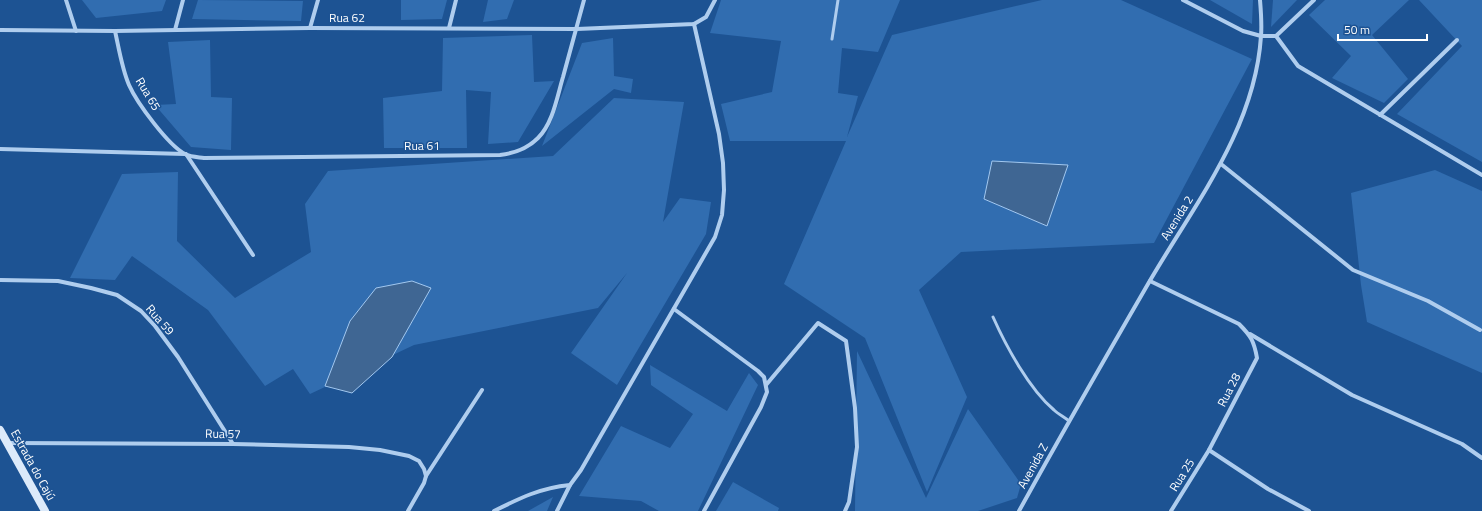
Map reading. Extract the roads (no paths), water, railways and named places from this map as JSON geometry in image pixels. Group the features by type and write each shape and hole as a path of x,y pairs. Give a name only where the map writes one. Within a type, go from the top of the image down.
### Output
{"main road":[{"name":"Estrada do Cajú","path":"0,430 45,511"}],"street":[{"path":"66,0 76,30"},
{"path":"175,30 183,0"},
{"path":"310,28 318,0"},
{"path":"449,28 456,0"},
{"name":"Rua 61","path":"0,149 186,154 204,158 500,155 515,153 527,147 538,138 544,130 557,99 584,0"},
{"path":"558,511 570,485 581,470 714,237 722,215 724,190 723,162 719,134 694,24 706,17 716,0"},
{"path":"1183,0 1229,24 1261,36 1276,36 1314,0"},
{"name":"Avenida 2","path":"1064,431 1150,281 1221,164 1247,106 1261,36 1260,0"},
{"name":"Rua 62","path":"0,30 115,31 310,28 577,29 694,24"},
{"name":"Rua 65","path":"115,31 129,84 139,103 162,132 178,149 186,154"},
{"path":"1276,36 1298,66 1482,175"},
{"path":"1380,115 1457,40"},
{"path":"186,154 253,254"},
{"path":"1221,164 1353,270 1428,301 1480,330"},
{"name":"Rua 59","path":"0,280 58,281 92,288 117,295 142,311 178,357 233,444"},
{"path":"1150,281 1239,324 1250,334 1352,394 1462,444 1482,458"},
{"path":"674,309 750,364 764,377 766,385 767,392 761,407 704,511"},
{"path":"766,385 818,323 846,341 855,408 857,447 849,502 845,511"},
{"name":"Rua 28","path":"1209,450 1257,358 1255,345 1250,334"},
{"path":"408,511 424,483 426,476 482,390"},
{"name":"Avenida Z","path":"1019,511 1064,431"},
{"name":"Rua 57","path":"7,443 233,444 380,450 414,458 419,461 426,476"},
{"path":"1209,450 1268,489 1309,511"},
{"name":"Rua 25","path":"1171,511 1209,450"},
{"path":"494,511 523,497 545,489 570,485"}],"lane":[{"path":"832,39 838,0"},
{"path":"993,317 1005,344 1042,398 1054,410 1069,421"}]}
